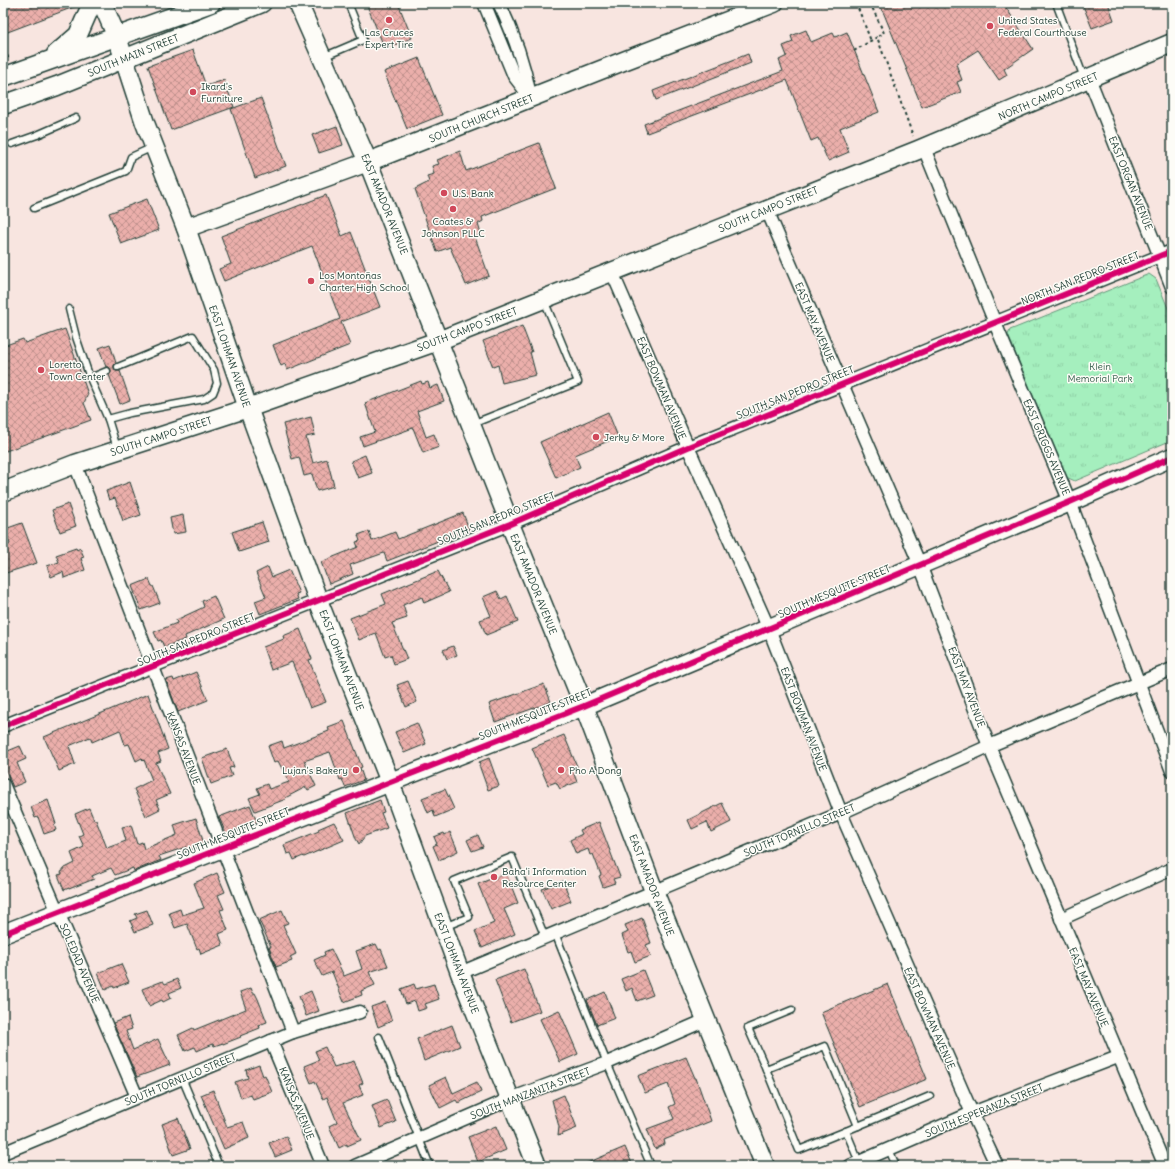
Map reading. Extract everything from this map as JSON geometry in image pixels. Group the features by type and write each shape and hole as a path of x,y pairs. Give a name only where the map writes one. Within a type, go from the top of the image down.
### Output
{"street":[{"path":"49,60 78,35 89,10 90,3"},
{"name":"EAST LOHMAN AVENUE","path":"102,3 117,37 154,146 186,228 248,408 318,600 390,782 460,973 537,1166"},
{"name":"SOUTH MAIN STREET","path":"3,77 211,3"},
{"name":"SOUTH MAIN STREET","path":"3,105 57,86 262,3"},
{"name":"EAST AMADOR AVENUE","path":"298,3 368,162 510,524 584,706 654,891 765,1166"},
{"path":"484,3 514,76 531,98"},
{"path":"499,3 526,73 531,98"},
{"name":"SOUTH CHURCH STREET","path":"186,228 368,162 774,3"},
{"name":"NORTH CAMPO STREET","path":"921,149 1172,44"},
{"name":"EAST ORGAN AVENUE","path":"1087,80 1172,287"},
{"name":"SOUTH CAMPO STREET","path":"3,492 75,464 248,408 438,340 921,149"},
{"name":"EAST GRIGGS AVENUE","path":"921,149 1070,502 1172,771"},
{"name":"EAST MAY AVENUE","path":"767,210 920,565 989,746 1118,1057 1165,1166"},
{"name":"NORTH SAN PEDRO STREET","path":"995,323 1172,251"},
{"name":"EAST BOWMAN AVENUE","path":"612,272 769,629 840,813 972,1113 997,1166"},
{"name":"SOUTH SAN PEDRO STREET","path":"3,726 510,524 688,447 995,323"},
{"name":"SOUTH MESQUITE STREET","path":"3,934 584,706 1070,502 1172,457"},
{"name":"KANSAS AVENUE","path":"75,464 293,1032"},
{"name":"SOUTH TORNILLO STREET","path":"460,973 840,813 989,746 1172,669"},
{"name":"SOLEDAD AVENUE","path":"3,784 137,1097"},
{"path":"1061,919 1172,869"},
{"name":"SOUTH TORNILLO STREET","path":"3,1153 293,1032 360,1012"},
{"name":"SOUTH MANZANITA STREET","path":"355,1166 510,1098 607,1063 706,1020"},
{"name":"KANSAS AVENUE","path":"271,1041 323,1166"},
{"name":"SOUTH ESPERANZA STREET","path":"855,1164 972,1113 1118,1057"}],"lane":[{"path":"322,57 363,40 348,3"},
{"path":"1056,3 1087,80"},
{"path":"12,144 76,118"},
{"path":"34,208 126,171 131,157 154,146"},
{"path":"471,425 578,382 544,299"},
{"path":"69,309 76,337 90,378 108,419 117,450"},
{"path":"108,419 130,413 204,399 213,393 218,383 214,370 193,336 118,367"},
{"path":"90,378 107,371"},
{"path":"443,927 469,917 454,881 512,857 550,935 651,1166"},
{"path":"792,1010 748,1028 799,1150 930,1096"},
{"path":"379,1037 430,1166"},
{"path":"766,1069 825,1046 858,1126"},
{"path":"182,1078 219,1166"},
{"path":"846,1131 855,1164"},
{"path":"889,1149 896,1166"}],"path":[{"path":"856,3 871,41"},
{"path":"854,51 884,33 870,3"},
{"path":"877,37 921,149"}],"green space":[{"name":"Klein Memorial Park","path":"1149,274 1156,279 1172,318 1172,440 1075,481 1066,477 1008,335 1010,330"}],"building":[{"path":"3,3 79,3 79,5 5,33 3,27"},
{"name":"Las Cruces Expert Tire","path":"366,3 398,3 412,38 385,49"},
{"path":"878,3 1003,3 1033,49 1004,69 1007,75 999,80 978,50 956,64 962,80 957,82 961,92 922,107 884,14"},
{"path":"1082,3 1108,3 1114,20 1092,28"},
{"path":"806,30 811,42 833,33 835,37 847,32 879,112 840,128 849,152 828,161 818,138 811,141 787,80 647,133 644,124 783,71 779,60 787,56 783,46 793,42 791,36"},
{"name":"Ikard's Furniture","path":"193,50 206,86 224,80 234,107 171,130 148,66"},
{"path":"748,54 751,63 656,100 653,91"},
{"path":"419,58 442,115 407,129 384,72"},
{"path":"261,98 286,166 255,178 231,109"},
{"path":"337,126 343,145 319,153 312,135"},
{"path":"539,143 556,188 482,217 483,221 478,224 481,234 475,237 489,276 466,285 450,247 437,252 415,189 429,182 427,176 434,174 432,166 439,164 437,160 460,151 466,171"},
{"path":"326,195 342,236 351,232 380,307 341,322 350,345 287,370 285,364 281,366 273,345 340,319 312,246 224,281 219,269 231,264 221,236"},
{"path":"147,199 159,230 121,244 109,213"},
{"path":"522,326 532,352 530,352 536,375 502,383 498,365 493,367 483,341"},
{"name":"Loretto Town Center","path":"65,329 88,394 84,403 91,420 3,452 3,346 23,339 25,343"},
{"path":"110,344 116,363 114,368 116,371 120,371 130,400 120,404 109,375 111,370 109,367 106,367 99,348"},
{"path":"421,381 422,384 428,382 430,388 438,385 444,401 417,411 426,437 434,434 439,447 423,453 413,428 363,446 360,437 375,432 365,403"},
{"path":"608,412 618,437 575,455 580,467 556,478 540,442"},
{"path":"311,417 315,435 306,437 313,463 327,459 334,486 317,491 312,474 304,476 299,457 292,459 283,424"},
{"path":"365,455 372,473 358,478 351,461"},
{"path":"130,482 141,515 123,521 115,498 109,500 106,491"},
{"path":"68,504 76,526 60,532 52,510"},
{"path":"463,513 469,529 387,561 384,553 350,565 353,574 329,584 321,562 358,547 356,542 360,541 358,535 369,531 372,541 395,532 398,539"},
{"path":"183,515 186,532 173,534 170,518"},
{"path":"262,522 269,542 239,552 232,532"},
{"path":"22,523 37,563 3,574 3,547 10,544 5,529"},
{"path":"76,548 77,550 80,548 84,557 81,558 85,570 64,578 63,572 51,577 47,566 59,562 56,555"},
{"path":"268,567 272,577 289,570 299,593 296,594 298,599 260,614 255,601 266,597 256,573"},
{"path":"438,571 449,592 424,603 422,597 403,605 407,618 392,623 407,659 394,664 391,655 385,657 376,633 359,640 350,618 386,604 382,594"},
{"path":"149,579 160,603 141,610 132,586"},
{"path":"497,591 501,599 507,596 518,622 486,635 480,620 491,616 483,597"},
{"path":"214,596 224,619 185,636 186,639 164,647 161,640 158,641 154,632 177,623 176,620 204,607 202,601"},
{"path":"300,629 312,659 309,660 326,702 310,708 292,662 271,670 263,647 284,639 283,636"},
{"path":"453,646 457,655 447,659 443,650"},
{"path":"196,672 208,700 178,712 166,680 173,678 174,681"},
{"path":"408,681 417,702 406,707 397,685"},
{"path":"544,684 551,702 495,722 489,704"},
{"path":"148,694 168,749 158,753 161,761 156,763 170,794 156,800 160,809 146,816 134,789 152,780 144,760 143,761 142,758 136,761 129,744 125,745 120,730 92,742 90,737 69,746 75,764 59,771 44,737"},
{"path":"344,721 362,767 360,768 364,780 345,787 342,779 340,780 330,752 304,761 316,786 308,790 306,787 285,798 286,799 255,811 249,798 260,794 257,788 267,784 269,789 289,782 278,761 274,763 268,746 282,741 284,748 329,731 328,727"},
{"path":"417,723 426,744 404,753 395,732"},
{"path":"564,735 579,771 574,774 577,782 560,789 556,782 548,785 532,748"},
{"path":"20,746 26,759 17,763 25,782 13,787 3,764 3,753"},
{"path":"227,749 234,767 229,768 232,776 211,784 202,758"},
{"path":"489,758 499,786 488,790 479,762"},
{"path":"445,789 454,809 435,817 433,810 428,813 422,798"},
{"path":"48,800 56,824 54,825 56,830 44,834 38,817 35,818 31,807"},
{"path":"380,800 384,812 381,813 387,828 365,836 359,844 347,813"},
{"path":"722,803 731,822 711,832 707,822 692,829 688,820"},
{"path":"250,805 257,822 226,834 219,817"},
{"path":"89,808 94,820 96,820 107,848 126,841 122,827 131,825 137,844 142,842 144,849 177,835 174,825 196,818 204,844 187,851 186,847 159,856 161,860 134,871 133,868 115,875 111,868 92,876 94,879 64,890 58,875 62,874 61,872 63,869 75,863 71,853 84,847 79,836 83,834 75,814"},
{"path":"334,822 344,840 294,860 291,853 287,854 284,845 319,831 318,829"},
{"path":"599,822 620,877 613,879 615,883 603,887 599,876 601,875 593,854 590,855 588,849 576,854 570,840 582,834 580,830"},
{"path":"450,832 458,851 439,860 433,846 437,844 434,837 444,833 445,835"},
{"path":"478,835 483,847 472,851 467,840"},
{"path":"217,873 225,892 218,895 224,909 220,910 228,930 219,934 223,945 201,954 199,948 197,949 187,924 175,928 169,913 180,909 182,915 204,908 194,883"},
{"path":"506,873 518,903 504,909 515,934 482,948 475,931 494,923 478,884"},
{"path":"563,881 571,901 551,909 542,889"},
{"path":"147,910 153,925 135,932 130,921 137,918 135,914"},
{"path":"282,910 288,923 283,925 296,954 290,957 292,961 276,967 269,947 271,947 259,920"},
{"path":"642,918 651,943 646,945 651,956 635,962 631,951 628,952 622,935 628,932 625,925"},
{"path":"376,944 379,950 381,949 388,966 369,972 375,985 361,991 362,995 344,1002 332,972 322,976 314,960 325,955 324,952 331,949 344,976 362,969 356,951"},
{"path":"121,964 129,982 114,988 113,986 105,990 98,973"},
{"path":"524,969 540,1011 511,1022 495,980"},
{"path":"643,970 653,995 637,1001 632,988 626,991 621,979"},
{"path":"177,979 181,988 169,993 171,998 149,1006 142,989 163,981 165,984"},
{"path":"414,984 416,989 434,984 439,999 425,1004 427,1008 418,1011 415,1001 406,1004 401,989"},
{"path":"888,984 927,1079 860,1107 821,1012"},
{"path":"251,988 258,999 267,1022 259,1025 260,1028 223,1044 214,1046 213,1044 197,1051 195,1047 185,1051 178,1035 246,1009 240,992"},
{"path":"311,991 319,1011 306,1016 299,996"},
{"path":"605,992 615,1018 597,1025 587,1000"},
{"path":"385,1002 392,1021 378,1027 371,1007"},
{"path":"559,1010 578,1054 560,1062 540,1019"},
{"path":"128,1017 132,1029 126,1031 133,1050 158,1039 170,1065 137,1077 113,1023"},
{"path":"452,1025 460,1046 424,1061 417,1039"},
{"path":"325,1047 334,1067 354,1061 363,1083 359,1085 363,1095 343,1103 361,1140 339,1148 329,1126 337,1122 327,1097 323,1099 315,1081 311,1083 304,1066 319,1060 315,1051"},
{"path":"686,1057 696,1078 711,1121 664,1140 665,1144 655,1149 647,1129 674,1119 669,1107 675,1104 668,1084 645,1093 638,1076"},
{"path":"259,1065 272,1092 253,1099 251,1095 241,1098 235,1082 248,1078 246,1070"},
{"path":"446,1077 453,1093 477,1082 481,1092 458,1103 456,1100 440,1108 429,1085"},
{"path":"213,1090 227,1127 243,1122 249,1138 224,1149 201,1095"},
{"path":"564,1095 577,1128 558,1136 559,1127 552,1100"},
{"path":"387,1100 396,1122 381,1128 372,1106"},
{"path":"178,1118 190,1149 173,1155 162,1124"},
{"path":"496,1126 506,1150 478,1162 468,1137"},
{"path":"286,1136 292,1150 275,1157 269,1143"},
{"path":"625,1147 633,1166 580,1166"}],"cycle path":[{"path":"3,726 510,524 688,447 1172,251"},
{"path":"3,934 584,706 1070,502 1172,457"}],"place":[{"name":"Las Cruces Expert Tire","path":"389,20"},
{"name":"United States Federal Courthouse","path":"990,26"},
{"name":"Ikard's Furniture","path":"193,92"},
{"name":"U.S. Bank","path":"444,193"},
{"name":"Coates & Johnson PLLC","path":"453,209"},
{"name":"Los Montoñas Charter High School","path":"311,281"},
{"name":"Loretto Town Center","path":"41,370"},
{"name":"Jerky & More","path":"596,437"},
{"name":"Lujan's Bakery","path":"356,770"},
{"name":"Pho A Dong","path":"561,770"},
{"name":"Baha'i Information Resource Center","path":"494,877"}]}
